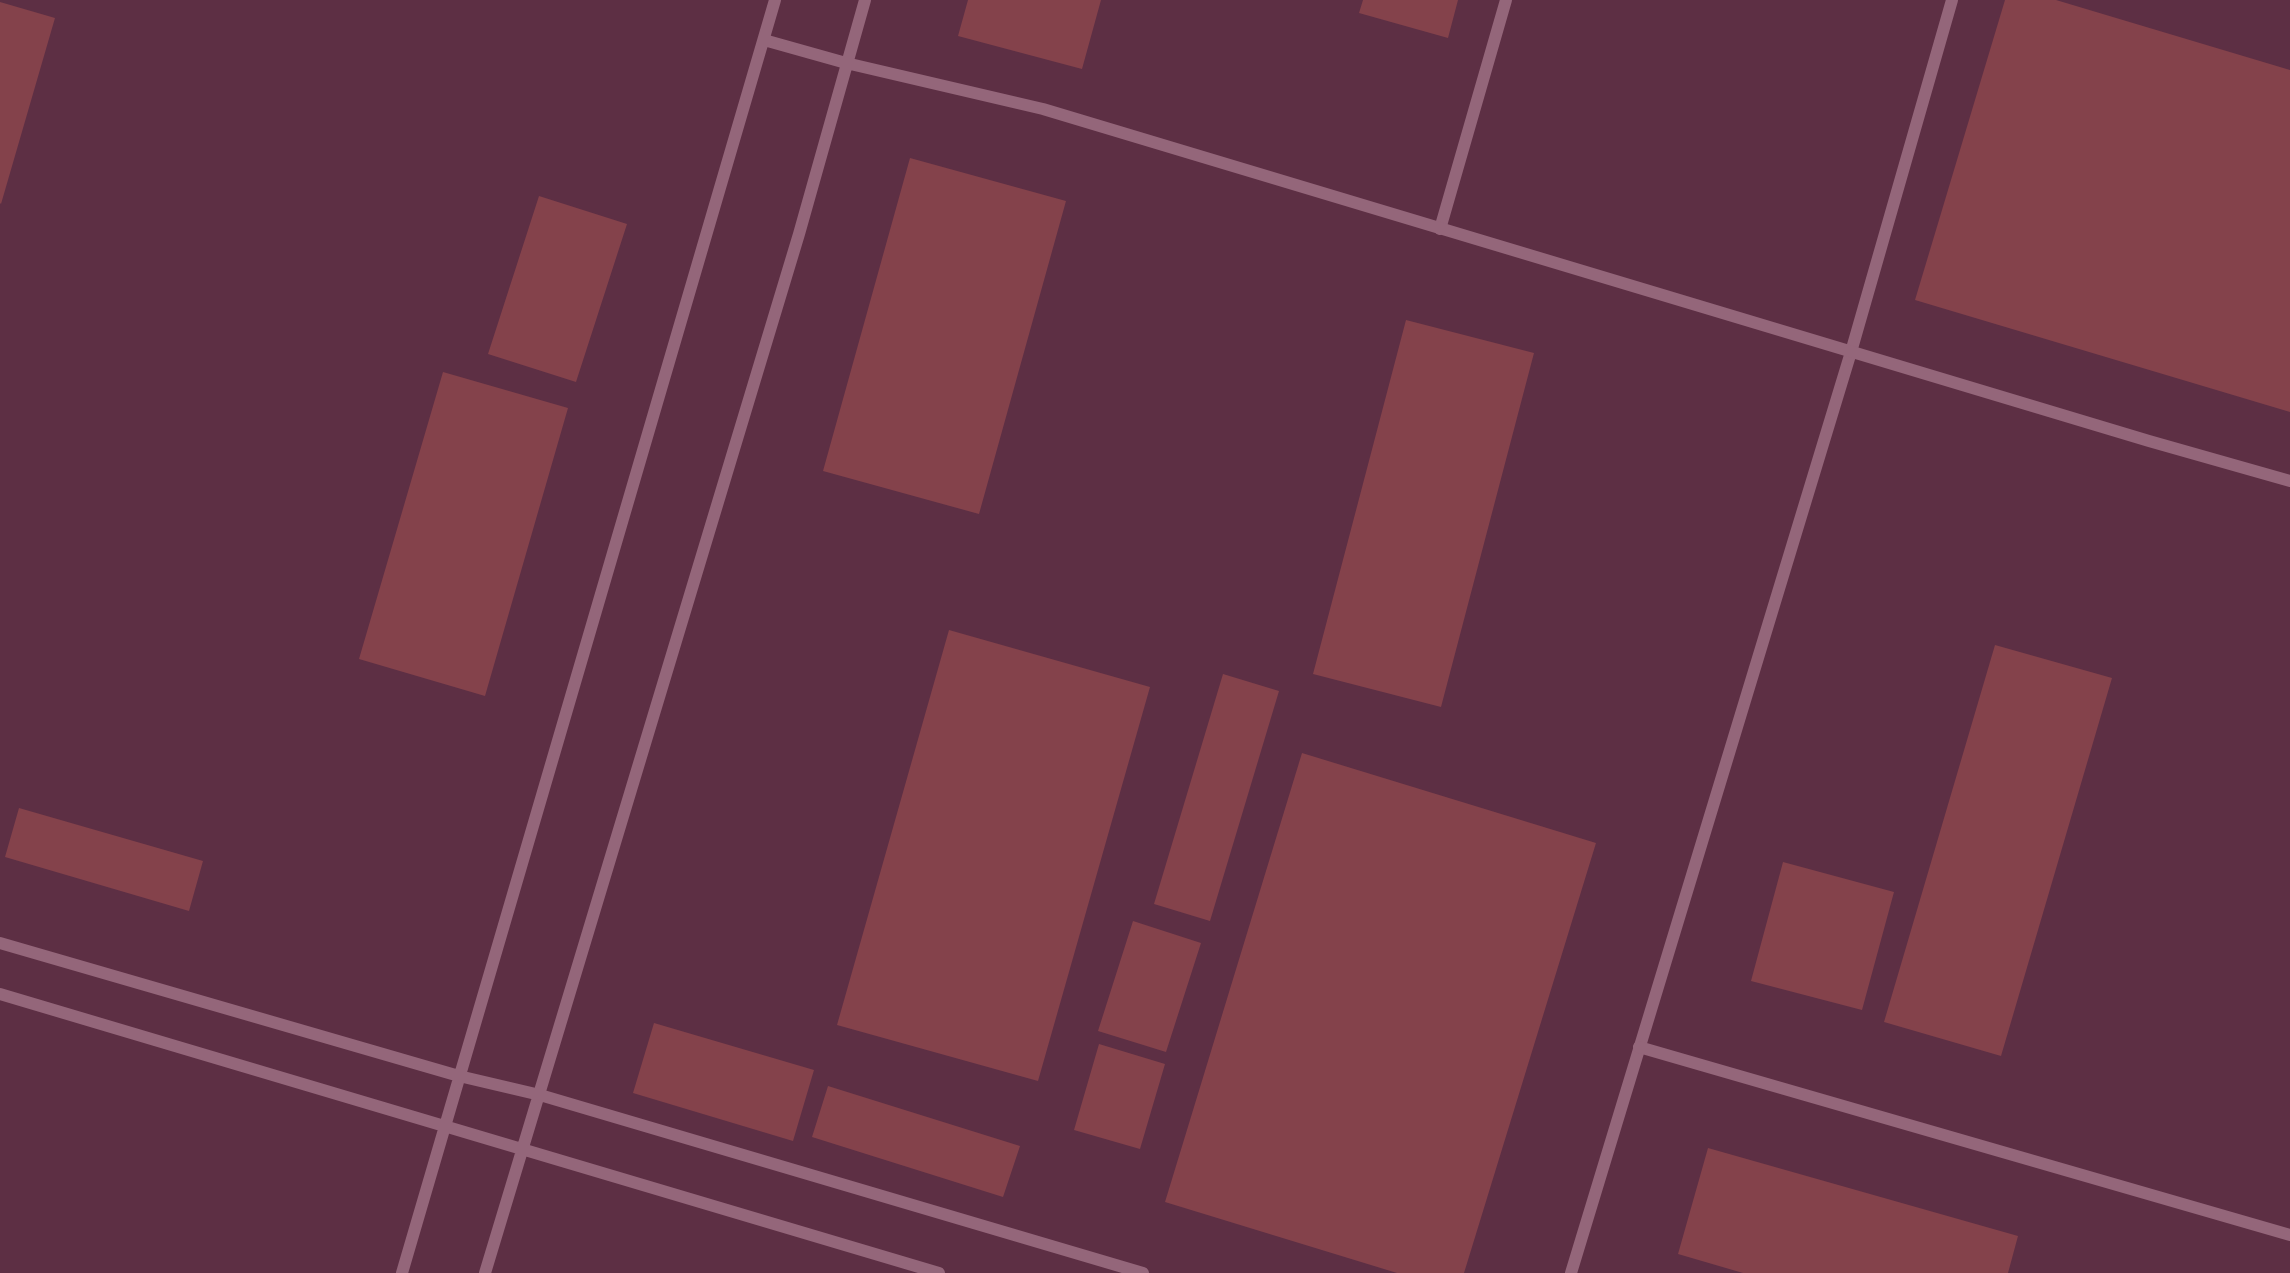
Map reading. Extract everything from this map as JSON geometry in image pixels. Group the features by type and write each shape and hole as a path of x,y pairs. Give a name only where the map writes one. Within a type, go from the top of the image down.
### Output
{"street":[{"path":"402,1273 775,0"},
{"path":"486,1273 521,1150 540,1096 798,234 865,0"},
{"path":"1440,229 1506,0"},
{"path":"1571,1273 1851,352 1952,0"},
{"path":"764,40 846,63 1043,109 1851,352 2290,481"},
{"path":"0,943 459,1076 540,1096 1143,1273"},
{"path":"0,994 444,1128 939,1273"},
{"path":"1639,1047 2290,1234"}],"shaded area":[{"path":"0,0 2290,0 2290,1273 0,1273"}],"building":[{"path":"968,0 1101,0 1082,69 958,36"},
{"path":"1363,0 1458,0 1448,38 1359,13"},
{"path":"2005,0 2056,0 2290,70 2290,412 1915,300"},
{"path":"0,2 55,18 1,204 0,203"},
{"path":"910,158 1066,201 979,514 823,471"},
{"path":"539,196 627,224 576,382 488,354"},
{"path":"1406,320 1534,353 1441,707 1313,674"},
{"path":"443,372 568,408 485,696 359,659"},
{"path":"949,630 1150,687 1038,1081 837,1025"},
{"path":"1995,645 2112,678 2001,1056 1884,1022"},
{"path":"1223,674 1279,691 1210,921 1154,904"},
{"path":"1302,753 1596,843 1464,1273 1397,1273 1165,1202"},
{"path":"19,808 203,861 189,911 5,857"},
{"path":"1783,862 1894,892 1862,1010 1751,981"},
{"path":"1133,921 1201,943 1166,1052 1098,1031"},
{"path":"654,1023 814,1070 793,1141 633,1093"},
{"path":"1099,1044 1165,1064 1140,1149 1074,1130"},
{"path":"828,1086 1020,1146 1003,1197 812,1137"},
{"path":"1708,1148 2018,1236 2008,1273 1743,1273 1678,1254"}]}
